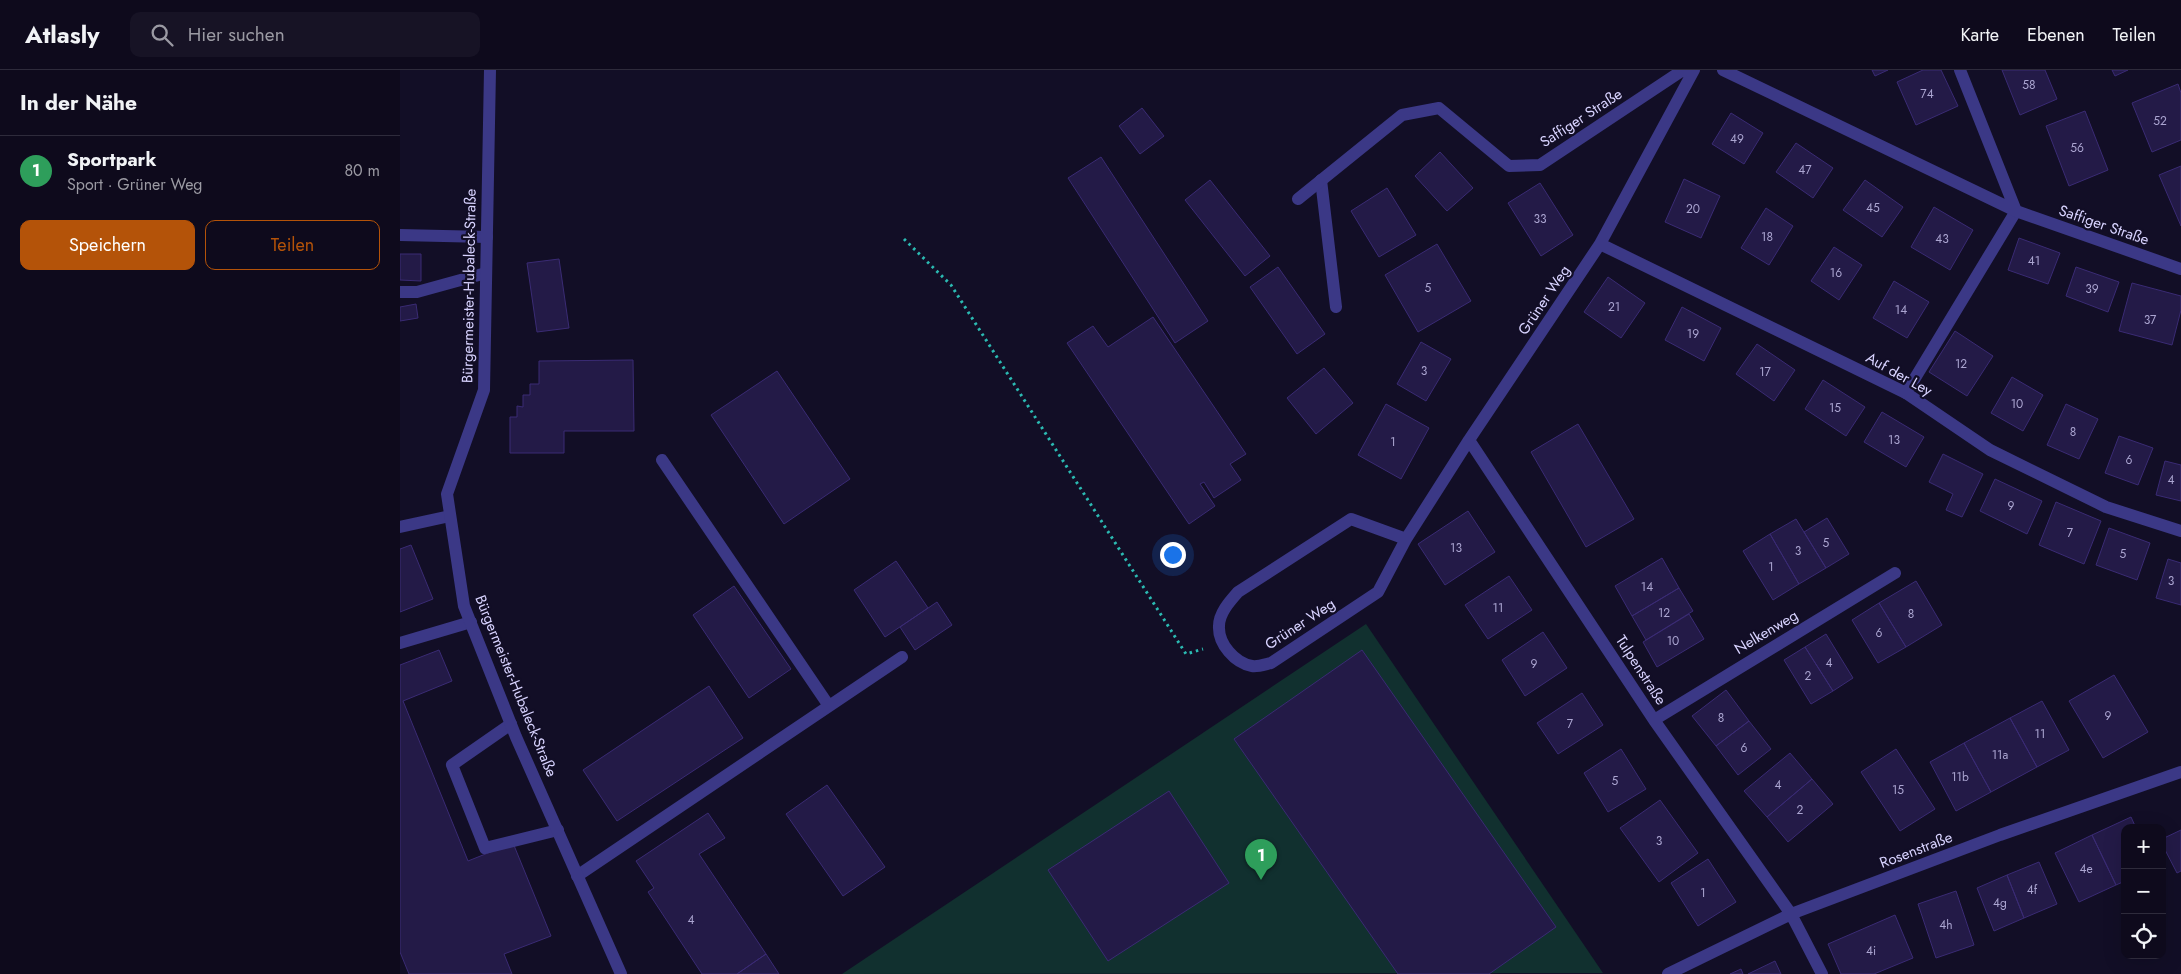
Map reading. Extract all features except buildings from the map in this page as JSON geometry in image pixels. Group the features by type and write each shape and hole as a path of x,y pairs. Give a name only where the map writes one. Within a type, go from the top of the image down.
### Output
{"street":[{"name":"Bürgermeister-Hubaleck-Straße","path":"490,70 484,390 447,494 450,516 464,606 511,724 621,974"},
{"name":"Saffiger Straße","path":"1298,199 1402,115 1439,108 1509,166 1540,165 1684,70"},
{"name":"Grüner Weg","path":"1223,642 1236,660 1253,666 1271,663 1378,592 1406,539 1469,440 1600,244 1694,70"},
{"name":"Saffiger Straße","path":"1723,70 2016,211 2181,269"},
{"path":"1906,394 2016,211 1960,70"},
{"path":"1322,180 1336,307"},
{"path":"400,235 487,237"},
{"name":"Auf der Ley","path":"1600,244 1906,394 1990,450 2106,507 2181,531"},
{"path":"400,292 417,292 486,274"},
{"name":"Tulpenstraße","path":"1469,440 1654,720 1791,914 1822,974"},
{"path":"662,460 829,706"},
{"path":"400,527 450,516"},
{"path":"1223,642 1219,626 1226,606 1238,592 1351,519 1406,539"},
{"name":"Nelkenweg","path":"1654,720 1896,573"},
{"path":"400,643 471,622"},
{"path":"577,876 902,657"},
{"path":"511,724 452,765 485,848 558,830"},
{"name":"Rosenstraße","path":"1668,974 1791,914 2000,835 2181,772"}],"path":[{"path":"904,239 952,285 1186,654 1223,642"}],"green space":[{"path":"1366,624 1603,973 842,974"}],"place":[{"name":"Sportpark","path":"1261,880"}]}
